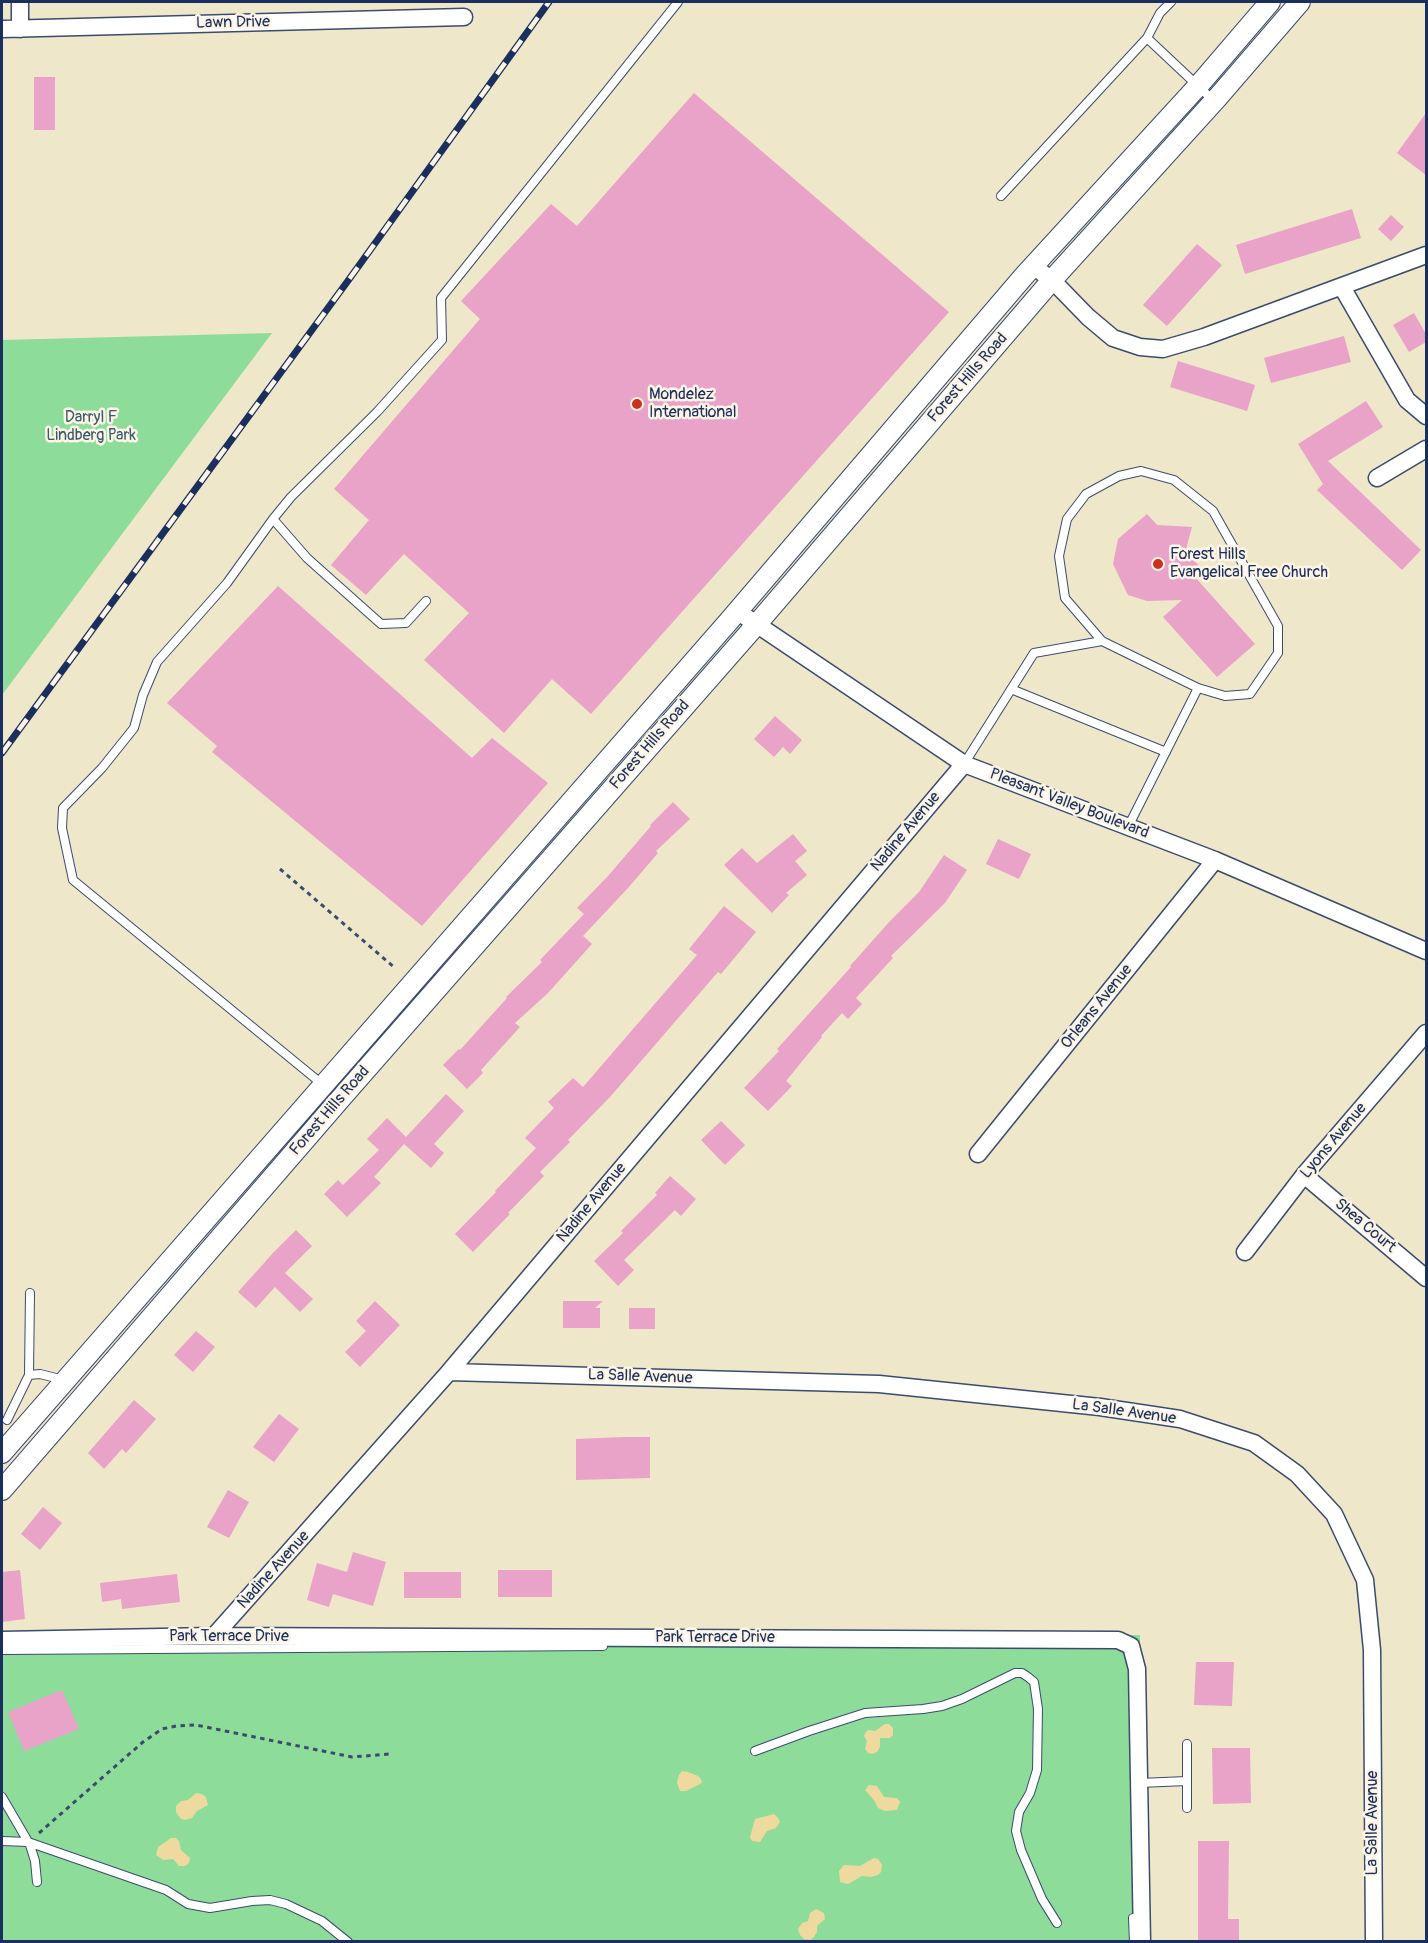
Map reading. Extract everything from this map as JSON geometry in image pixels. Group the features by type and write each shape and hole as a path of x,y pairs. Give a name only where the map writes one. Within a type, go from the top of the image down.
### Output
{"street":[{"path":"20,2 21,29"},
{"name":"Forest Hills Road","path":"2,1453 737,611 1033,266 1198,86 1270,2"},
{"name":"Forest Hills Road","path":"2,1490 342,1097 756,625 1052,280 1300,2"},
{"name":"Lawn Drive","path":"2,29 464,17"},
{"path":"1033,266 1052,280 1088,317 1113,338 1140,347 1163,348 1204,337 1426,255"},
{"path":"1342,287 1407,400 1426,416"},
{"path":"1377,478 1426,449"},
{"name":"Pleasant Valley Boulevard","path":"737,611 964,764 1215,860 1426,951"},
{"name":"Nadine Avenue","path":"214,1636 449,1372 964,764"},
{"name":"Orleans Avenue","path":"978,1154 1215,860"},
{"name":"Lyons Avenue","path":"1245,1252 1304,1175 1426,1033"},
{"path":"322,1084 342,1097"},
{"name":"Shea Court","path":"1304,1175 1426,1278"},
{"name":"La Salle Avenue","path":"449,1372 879,1384 1100,1407 1169,1417 1254,1443 1297,1474 1334,1515 1365,1580 1372,1650 1374,1941"},
{"path":"65,1380 86,1392"},
{"name":"Park Terrace Drive","path":"2,1640 214,1636 1118,1640 1131,1646 1137,1669 1142,1941"}],"lane":[{"path":"322,1084 73,880 62,828 63,808 102,768 134,728 142,695 158,662 227,583 273,519 291,497 377,412 442,340 441,298 678,2"},
{"path":"1001,196 1147,38 1160,13 1171,2"},
{"path":"1147,38 1214,101"},
{"path":"1141,471 1174,480 1213,511 1278,626 1278,653 1250,694 1225,696 1198,688 1102,641 1065,598 1059,556 1067,519 1086,494 1119,477 1141,471"},
{"path":"273,519 307,558 381,624 405,623 426,601"},
{"path":"964,764 1034,653 1102,641"},
{"path":"1128,827 1198,688"},
{"path":"1011,689 1166,752"},
{"path":"30,1293 29,1375 4,1420 30,1420"},
{"path":"29,1375 40,1374 65,1380"},
{"path":"2,1650 1116,1643 1127,1648 1131,1660 1134,1941"},
{"path":"755,1751 865,1713 942,1706 962,1699 1004,1677 1022,1673 1034,1682 1037,1694 1039,1741 1037,1770 1030,1793 1019,1812 1016,1831 1021,1850 1042,1899 1057,1923"},
{"path":"1187,1744 1187,1808"},
{"path":"1139,1783 1187,1781"},
{"path":"2,1797 28,1842 37,1882"},
{"path":"2,1841 28,1842 166,1890 188,1904 210,1908 270,1900 286,1904 322,1921 348,1941"}],"path":[{"path":"279,869 395,968"},
{"path":"28,1842 143,1742 162,1729 196,1725 352,1757 390,1754"}],"green space":[{"name":"Darryl F Lindberg Park","path":"272,333 2,695 2,340"},
{"path":"1140,1635 1139,1941 2,1941 2,1645"}],"sand":[{"path":"885,1724 893,1728 893,1735 890,1738 880,1738 880,1747 877,1752 868,1753 865,1749 867,1741 865,1733 868,1730 875,1731"},
{"path":"682,1771 698,1776 702,1783 686,1791 680,1791 677,1783"},
{"path":"869,1785 877,1786 884,1797 897,1798 900,1802 897,1810 885,1811 878,1808 865,1790"},
{"path":"196,1793 206,1797 208,1805 197,1811 192,1818 184,1820 180,1818 176,1812 176,1806"},
{"path":"774,1814 780,1822 776,1828 767,1831 760,1842 752,1841 750,1837 755,1819"},
{"path":"171,1838 179,1841 181,1850 190,1858 189,1863 185,1866 179,1866 173,1859 163,1860 156,1855 158,1847"},
{"path":"874,1858 878,1859 882,1865 878,1875 862,1876 848,1884 840,1882 839,1871 844,1865 860,1866"},
{"path":"816,1909 824,1913 825,1919 817,1926 814,1937 810,1940 804,1939 798,1929 802,1923 808,1921 810,1913"}],"building":[{"path":"34,77 55,77 55,130 34,130"},
{"name":"Mondelez International","path":"694,93 949,312 591,714 552,679 504,733 424,660 469,613 404,554 366,595 331,565 369,520 334,489 480,319 461,301 551,204 577,226"},
{"path":"1426,113 1426,175 1397,153"},
{"path":"1352,209 1361,238 1245,274 1236,245"},
{"path":"1391,215 1404,227 1391,241 1378,229"},
{"path":"1197,244 1222,265 1167,326 1143,305"},
{"path":"1414,313 1426,334 1426,342 1409,352 1393,325"},
{"path":"1344,336 1351,362 1271,383 1264,358"},
{"path":"1178,361 1255,385 1247,411 1170,387"},
{"path":"1366,401 1383,427 1328,461 1421,550 1402,570 1317,490 1323,484 1298,444"},
{"path":"1147,514 1157,525 1192,527 1185,553 1204,570 1194,576 1255,644 1217,677 1163,617 1182,600 1147,601 1128,595 1113,564 1118,539"},
{"path":"278,586 472,758 492,738 548,783 422,926 212,752 217,746 167,703"},
{"path":"775,716 802,740 790,754 783,747 774,757 754,739"},
{"path":"673,802 690,819 656,851 658,853 628,888 583,936 592,944 548,993 515,1023 520,1027 467,1089 443,1065 460,1050 584,914 577,908"},
{"path":"793,834 807,851 795,861 807,875 786,893 789,895 772,913 724,865 742,848 757,863"},
{"path":"998,839 1031,854 1019,879 986,864"},
{"path":"944,855 967,870 945,903 891,956 893,958 856,998 862,1004 848,1019 842,1013 821,1036 786,1081 792,1086 768,1111 744,1088 779,1051 777,1049 890,921 919,892"},
{"path":"724,906 756,932 721,974 718,972 610,1097 568,1140 570,1142 540,1172 544,1176 473,1252 455,1234 536,1148 525,1138 554,1108 548,1102 573,1078 583,1087 697,955 689,949"},
{"path":"446,1094 464,1111 434,1144 444,1153 431,1168 404,1144 374,1177 381,1183 347,1217 324,1194 338,1180 343,1185 379,1150 367,1139 387,1118 406,1137"},
{"path":"721,1121 745,1145 725,1165 701,1140"},
{"path":"670,1176 696,1199 681,1216 675,1210 624,1260 634,1270 618,1286 594,1261 657,1195 655,1193"},
{"path":"296,1230 312,1246 285,1273 313,1299 300,1312 275,1287 256,1308 238,1292"},
{"path":"375,1301 400,1325 360,1367 345,1352 366,1331 356,1321"},
{"path":"563,1301 603,1301 595,1308 600,1308 600,1328 563,1328"},
{"path":"629,1308 655,1308 655,1329 629,1329"},
{"path":"196,1331 215,1347 193,1372 174,1355"},
{"path":"134,1400 156,1419 126,1453 122,1449 104,1469 88,1453"},
{"path":"279,1414 299,1429 274,1462 253,1447"},
{"path":"650,1437 650,1478 576,1480 576,1439"},
{"path":"228,1490 249,1502 229,1538 207,1527"},
{"path":"43,1507 62,1523 40,1550 21,1534"},
{"path":"353,1552 386,1562 373,1606 333,1594 329,1607 307,1600 317,1563 347,1572"},
{"path":"20,1570 25,1619 2,1622 2,1572"},
{"path":"498,1570 552,1570 552,1597 498,1597"},
{"path":"404,1572 461,1572 461,1598 404,1598"},
{"path":"177,1574 180,1602 122,1609 121,1599 102,1602 100,1583"},
{"path":"1196,1662 1234,1662 1232,1706 1194,1705"},
{"path":"62,1690 79,1729 24,1751 8,1712"},
{"path":"1212,1748 1250,1748 1251,1803 1213,1804"},
{"path":"1198,1841 1229,1841 1228,1919 1239,1919 1239,1941 1198,1941"}],"railway":[{"path":"2,753 549,2"}],"place":[{"name":"Mondelez International","path":"637,404"},
{"name":"Forest Hills Evangelical Free Church","path":"1158,564"}]}
